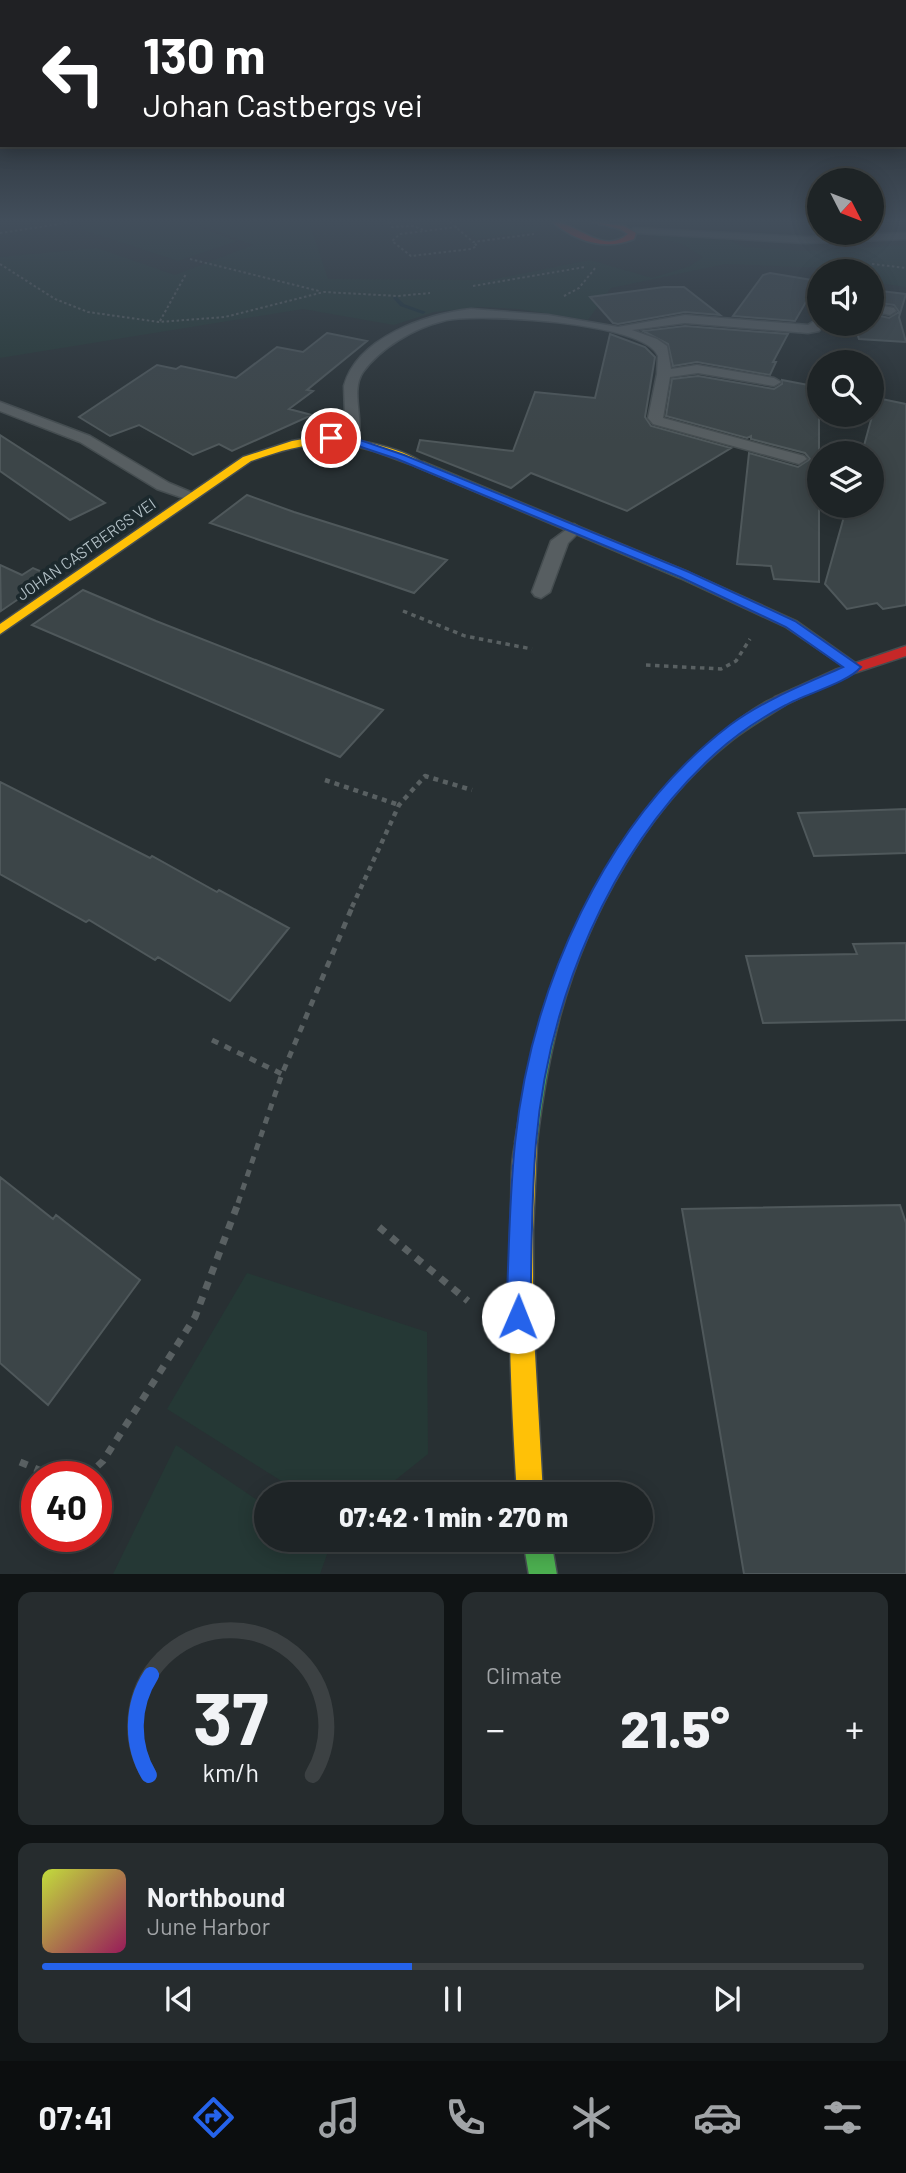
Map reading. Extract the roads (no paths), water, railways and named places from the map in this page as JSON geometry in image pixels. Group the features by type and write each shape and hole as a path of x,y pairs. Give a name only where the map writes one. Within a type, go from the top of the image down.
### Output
{"street":[{"name":"JOHAN CASTBERGS VEI","path":"0,630 247,459 277,447 321,438 351,440 449,476 574,529 791,624 854,667"},
{"path":"529,1482 518,1317 526,1142 556,996 579,935 622,852 675,785 710,750 738,727 781,701 854,667 906,651"},
{"path":"539,1552 543,1574"}],"lane":[{"path":"884,309 890,310"},
{"path":"351,440 355,432 349,391 351,379 377,353 407,331 425,323 482,312 529,316 616,330 657,342 663,350 663,373 655,418 658,421 799,459"},
{"path":"616,330 668,320 710,320 807,329"},
{"path":"663,373 681,374 697,369 774,383"},
{"name":"JOHAN CASTBERGS VEI","path":"0,406 85,439 163,486 192,495"},
{"path":"541,592 560,541 574,529"}],"waterway":[{"path":"396,298 402,305 423,312"}]}
